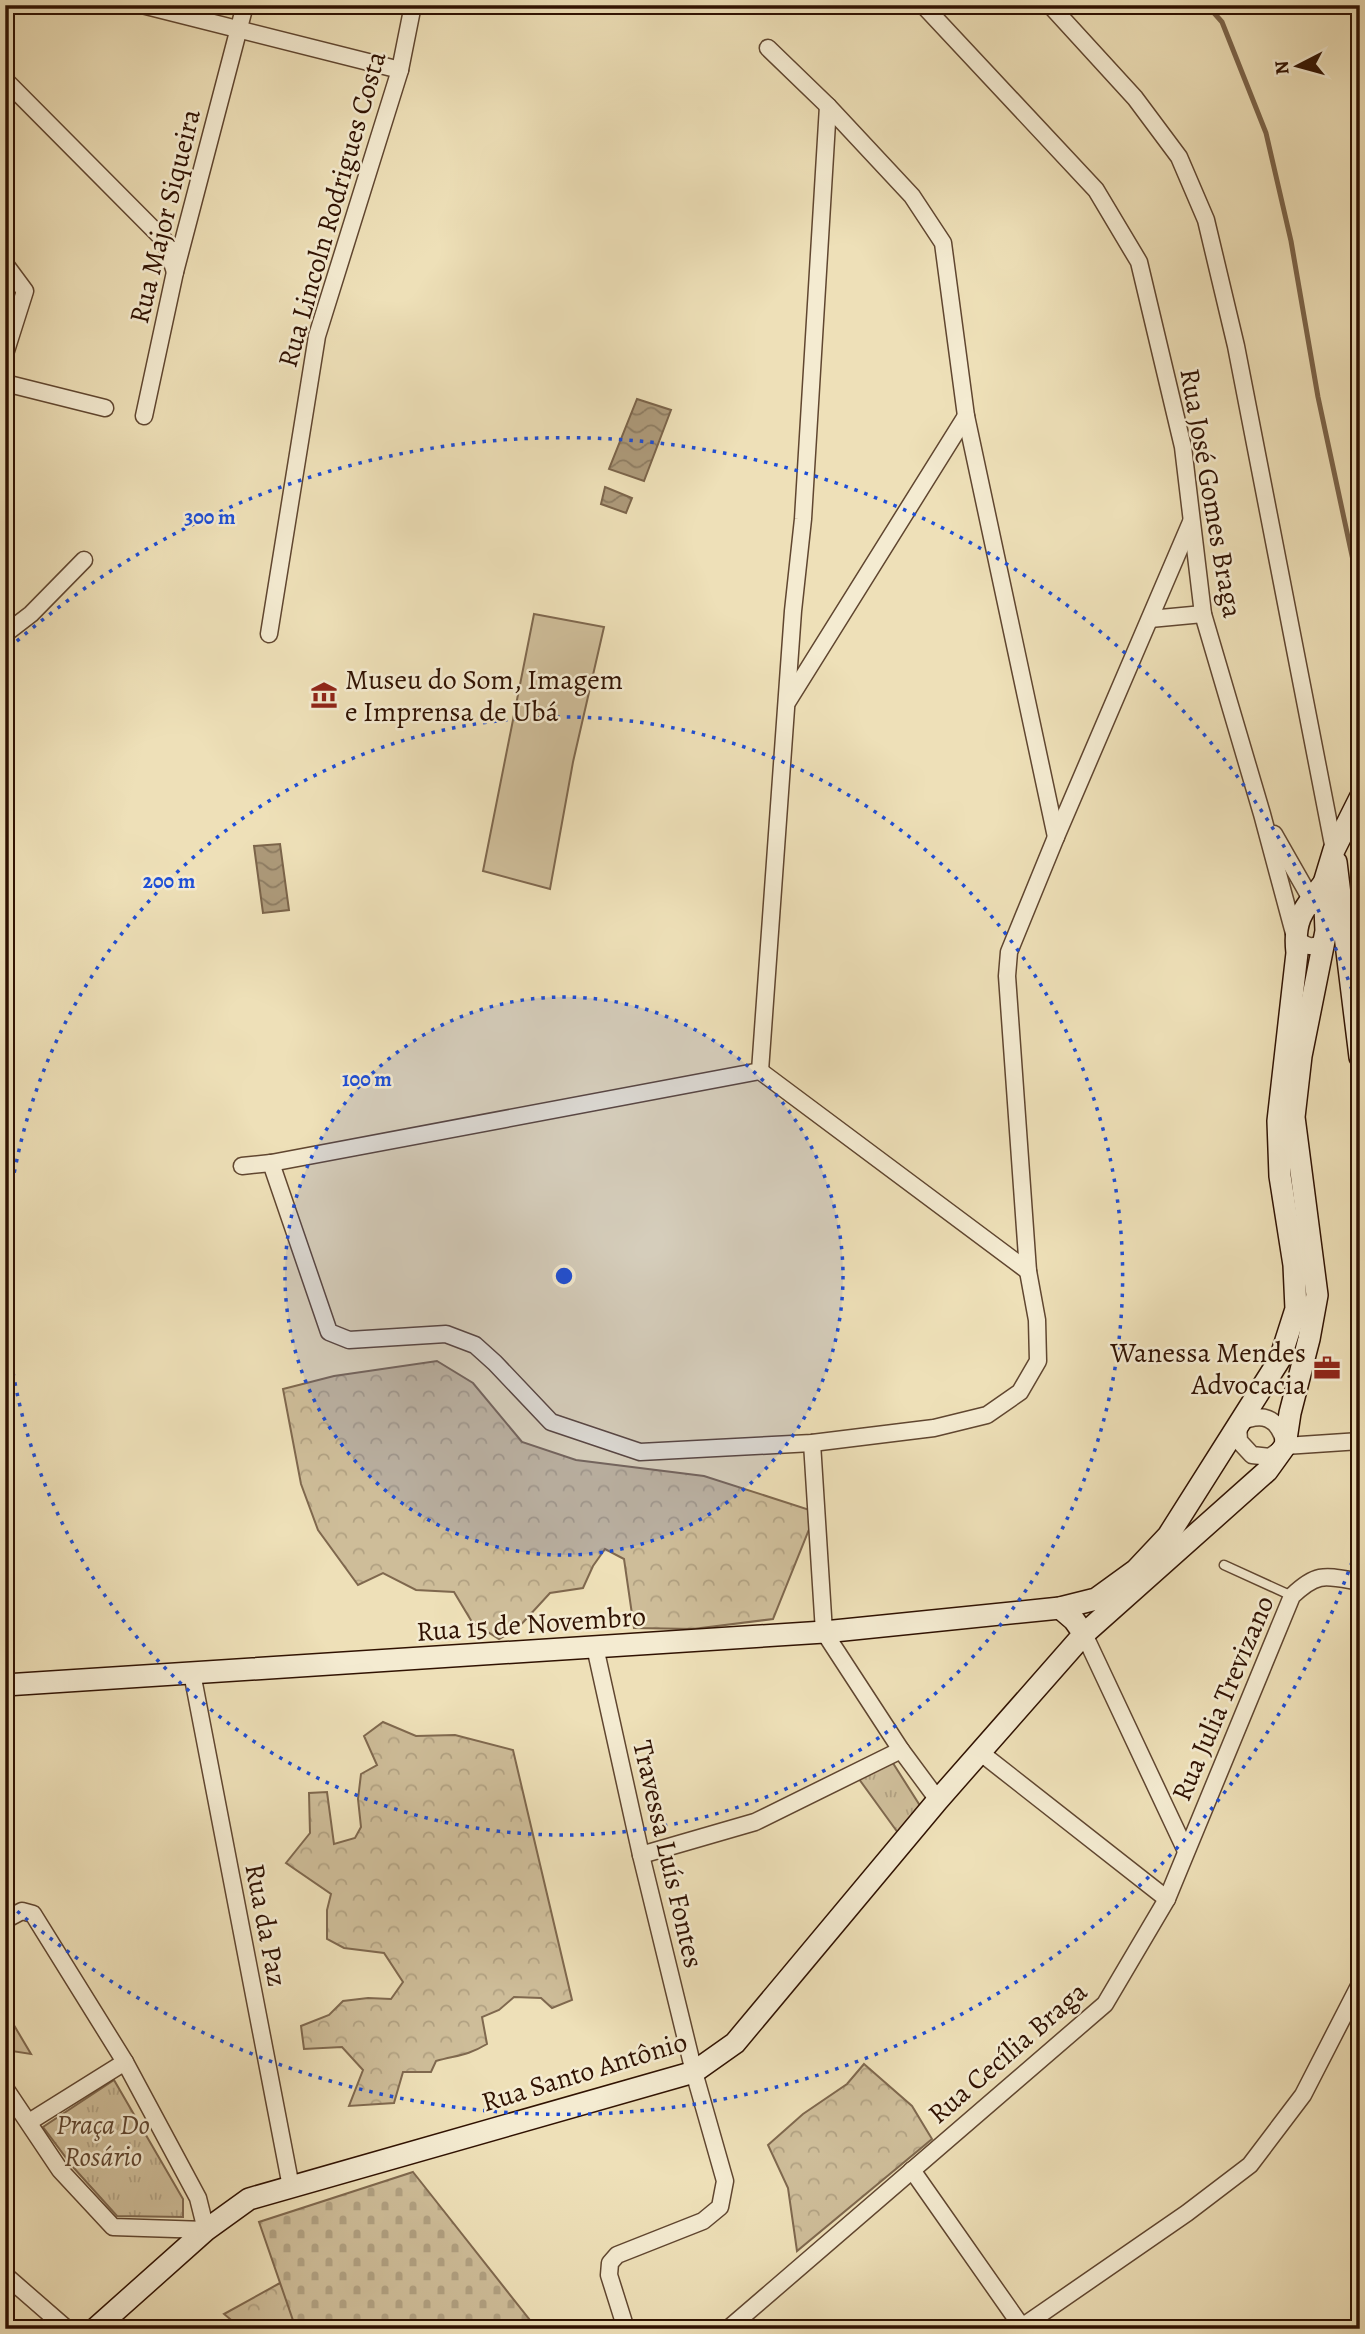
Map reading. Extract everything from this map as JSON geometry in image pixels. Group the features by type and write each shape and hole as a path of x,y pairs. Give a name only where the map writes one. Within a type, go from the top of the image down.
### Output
{"street":[{"path":"142,5 400,70"},
{"name":"Rua Major Siqueira","path":"144,416 175,272 244,5"},
{"name":"Rua Lincoln Rodrigues Costa","path":"269,634 317,336 400,70 413,5"},
{"name":"Rua José Gomes Braga","path":"923,5 1096,190 1139,262 1183,447 1203,614 1262,814"},
{"path":"1050,5 1135,98 1179,157 1206,220 1236,346 1334,850 1360,1057"},
{"path":"768,48 828,106 912,196 943,243 966,416 1056,837"},
{"path":"5,80 165,241 175,272"},
{"path":"760,1071 793,611 803,519 828,106"},
{"path":"5,264 26,291 5,354"},
{"path":"5,383 105,408"},
{"path":"786,703 966,416"},
{"path":"271,1163 329,1332 349,1340 446,1334 475,1345 551,1422 640,1452 812,1443 934,1428 987,1415 1020,1392 1038,1361 1037,1320 1028,1270 1007,976 1009,953 1191,522"},
{"path":"5,635 31,614 84,560"},
{"path":"1150,619 1203,614"},
{"path":"1295,937 1299,916 1317,891 1360,798"},
{"path":"1262,814 1317,891 1325,936 1301,1056 1294,1117 1317,1295 1285,1446"},
{"path":"1262,814 1295,937 1304,946 1310,947 1325,936"},
{"name":"Rua 15 de Novembro","path":"5,1685 824,1632 1060,1608 1096,1599 1136,1570 1168,1536 1280,1359 1296,1309 1294,1265 1280,1176 1278,1121 1297,953 1295,937"},
{"path":"242,1166 271,1163 760,1071 1028,1270"},
{"path":"1285,1446 1282,1430 1269,1419 1253,1416 1238,1423 1239,1441 1252,1455 1270,1457 1285,1446 1360,1441"},
{"path":"812,1443 824,1632 901,1750 938,1800"},
{"name":"Rua Santo Antônio","path":"95,2329 206,2230 249,2200 694,2072 735,2043 938,1800 1084,1634 1268,1471 1285,1446"},
{"name":"Rua Julia Trevizano","path":"1186,1851 1292,1596 1308,1581 1329,1576 1360,1581"},
{"path":"1060,1608 1074,1620 1084,1634 1186,1851"},
{"name":"Travessa Luís Fontes","path":"595,1647 641,1855 694,2072 725,2181 720,2207 703,2221 617,2255 610,2263 609,2274 626,2329"},
{"name":"Rua da Paz","path":"192,1673 291,2187"},
{"path":"641,1855 755,1822 901,1750"},
{"path":"981,1753 1167,1899"},
{"name":"Rua Cecília Braga","path":"728,2329 1105,2004 1167,1899 1186,1851"},
{"path":"5,1920 22,1911 33,1914 125,2062 198,2198 206,2230 113,2227 60,2170 5,2088"},
{"path":"912,2170 1020,2328 1187,2213 1250,2165 1303,2095 1360,1984"},
{"path":"29,2122 125,2062"},
{"path":"5,2275 67,2329"}],"lane":[{"path":"1224,1565 1292,1596"}],"green space":[{"path":"534,614 604,627 573,762 550,889 483,871"},
{"path":"437,1361 473,1383 522,1442 576,1460 704,1476 816,1512 773,1619 693,1629 634,1628 624,1559 605,1549 583,1588 550,1593 517,1629 499,1639 472,1622 454,1592 416,1590 383,1573 358,1585 318,1530 301,1484 283,1389 334,1376"},
{"path":"383,1722 416,1736 455,1735 513,1750 572,2000 552,2008 541,1998 514,1997 499,2010 482,2017 487,2044 468,2053 436,2061 431,2072 403,2072 394,2103 349,2106 363,2070 342,2047 304,2049 301,2026 329,2015 343,2001 391,1999 403,1982 384,1953 344,1948 327,1939 327,1910 331,1894 286,1863 310,1833 309,1793 327,1792 334,1844 355,1838 361,1827 358,1799 361,1774 377,1765 364,1736"},
{"path":"891,1760 924,1812 901,1837 859,1779"},
{"path":"5,2010 31,2054 5,2050"},
{"path":"864,2064 912,2106 932,2139 797,2251 788,2188 768,2145 803,2114 847,2084"},
{"name":"Praça Do Rosário","path":"114,2080 183,2199 183,2217 117,2216 73,2167 43,2127"},
{"path":"413,2172 537,2329 296,2329 259,2222"},
{"path":"280,2283 303,2329 242,2329 224,2314"}],"water":[{"path":"637,399 671,410 644,481 609,469"},
{"path":"605,487 632,498 626,513 601,504"},
{"path":"280,844 289,910 263,913 254,846"}],"waterway":[{"path":"1207,5 1222,22 1266,133 1291,241 1318,397 1360,593"}],"place":[{"name":"Museu do Som, Imagem e Imprensa de Ubá","path":"324,695"},
{"name":"Wanessa Mendes Advocacia","path":"1327,1368"}]}
